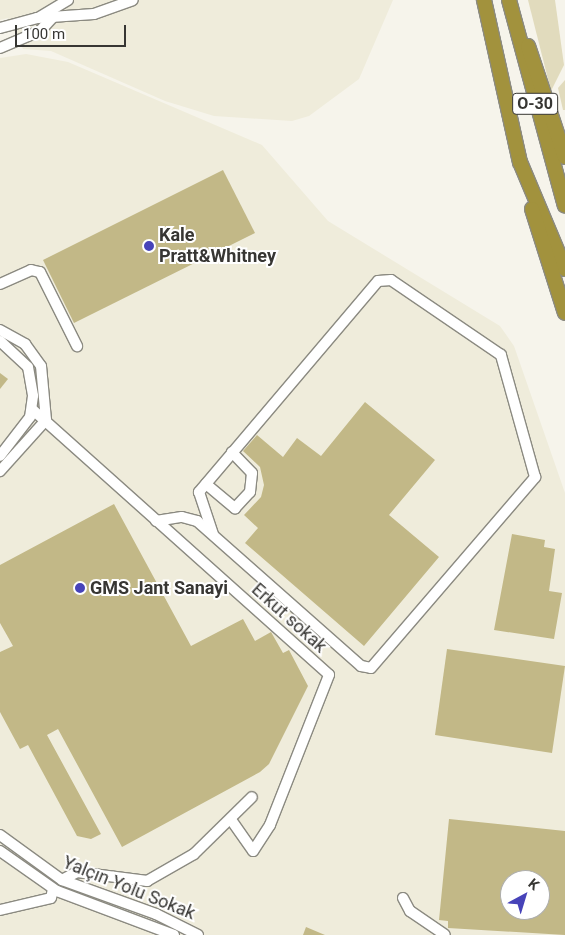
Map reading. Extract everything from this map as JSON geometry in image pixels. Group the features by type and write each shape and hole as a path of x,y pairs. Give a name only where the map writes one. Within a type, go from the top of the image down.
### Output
{"highway":[{"name":"O-30","path":"484,0 520,162 565,269"},
{"name":"O-30","path":"511,0 565,206"},
{"path":"511,0 565,157"},
{"path":"520,162 542,250 565,313"}],"street":[{"path":"0,28 37,18 68,0"},
{"path":"37,18 94,14 133,0"},
{"path":"0,48 40,31 52,18"},
{"path":"0,284 31,270 40,272 77,346"},
{"path":"156,521 187,518 213,534 369,669 536,474 501,355 389,279 374,283 206,484 198,497 213,534"},
{"path":"0,330 25,344 41,366 46,420 0,472"},
{"path":"0,341 28,368 32,410 0,456"},
{"name":"Erkut sokak","path":"32,410 46,420 328,675 273,817 254,851 231,819"},
{"path":"206,484 235,508 250,492 252,473 232,452"},
{"path":"62,880 77,872 147,881 194,854 252,796"},
{"name":"Yalçın Yolu Sokak","path":"0,835 62,880 156,914 198,935"},
{"name":"Yalçın Yolu Sokak","path":"0,851 53,889 174,935"},
{"path":"0,910 51,898 53,889"},
{"path":"403,898 410,911 445,935"}],"shaded area":[{"path":"0,0 393,0 359,79 309,116 292,121 214,116 165,101 51,51 23,49 8,18 0,20"},
{"path":"528,0 555,0 564,65 551,91"},
{"path":"26,54 68,62 262,145 328,221 500,326 514,346 565,493 565,935 0,935 0,58"},
{"path":"565,80 565,110 563,110 558,88"}],"building":[{"name":"Kale Pratt&Whitney","path":"223,170 255,233 74,323 43,260"},
{"path":"0,373 8,379 0,389"},
{"path":"365,402 435,460 389,515 439,557 364,646 245,543 258,528 244,515 261,497 264,485 260,467 243,451 257,435 283,457 297,438 321,456"},
{"path":"114,504 191,646 243,619 255,641 271,632 283,653 289,650 308,686 269,764 260,772 122,847 58,729 47,735 101,834 91,839 77,836 28,745 20,749 0,712 0,652 13,646 0,623 0,565"},
{"path":"512,534 545,540 544,547 555,549 549,591 562,593 554,639 494,630"},
{"path":"447,649 565,666 552,753 435,735"},
{"path":"449,819 565,831 565,935 448,928 448,921 439,920"},
{"path":"306,927 325,935 303,935"}],"place":[{"name":"Kale Pratt&Whitney","path":"149,246"},
{"name":"GMS Jant Sanayi","path":"80,588"}]}
